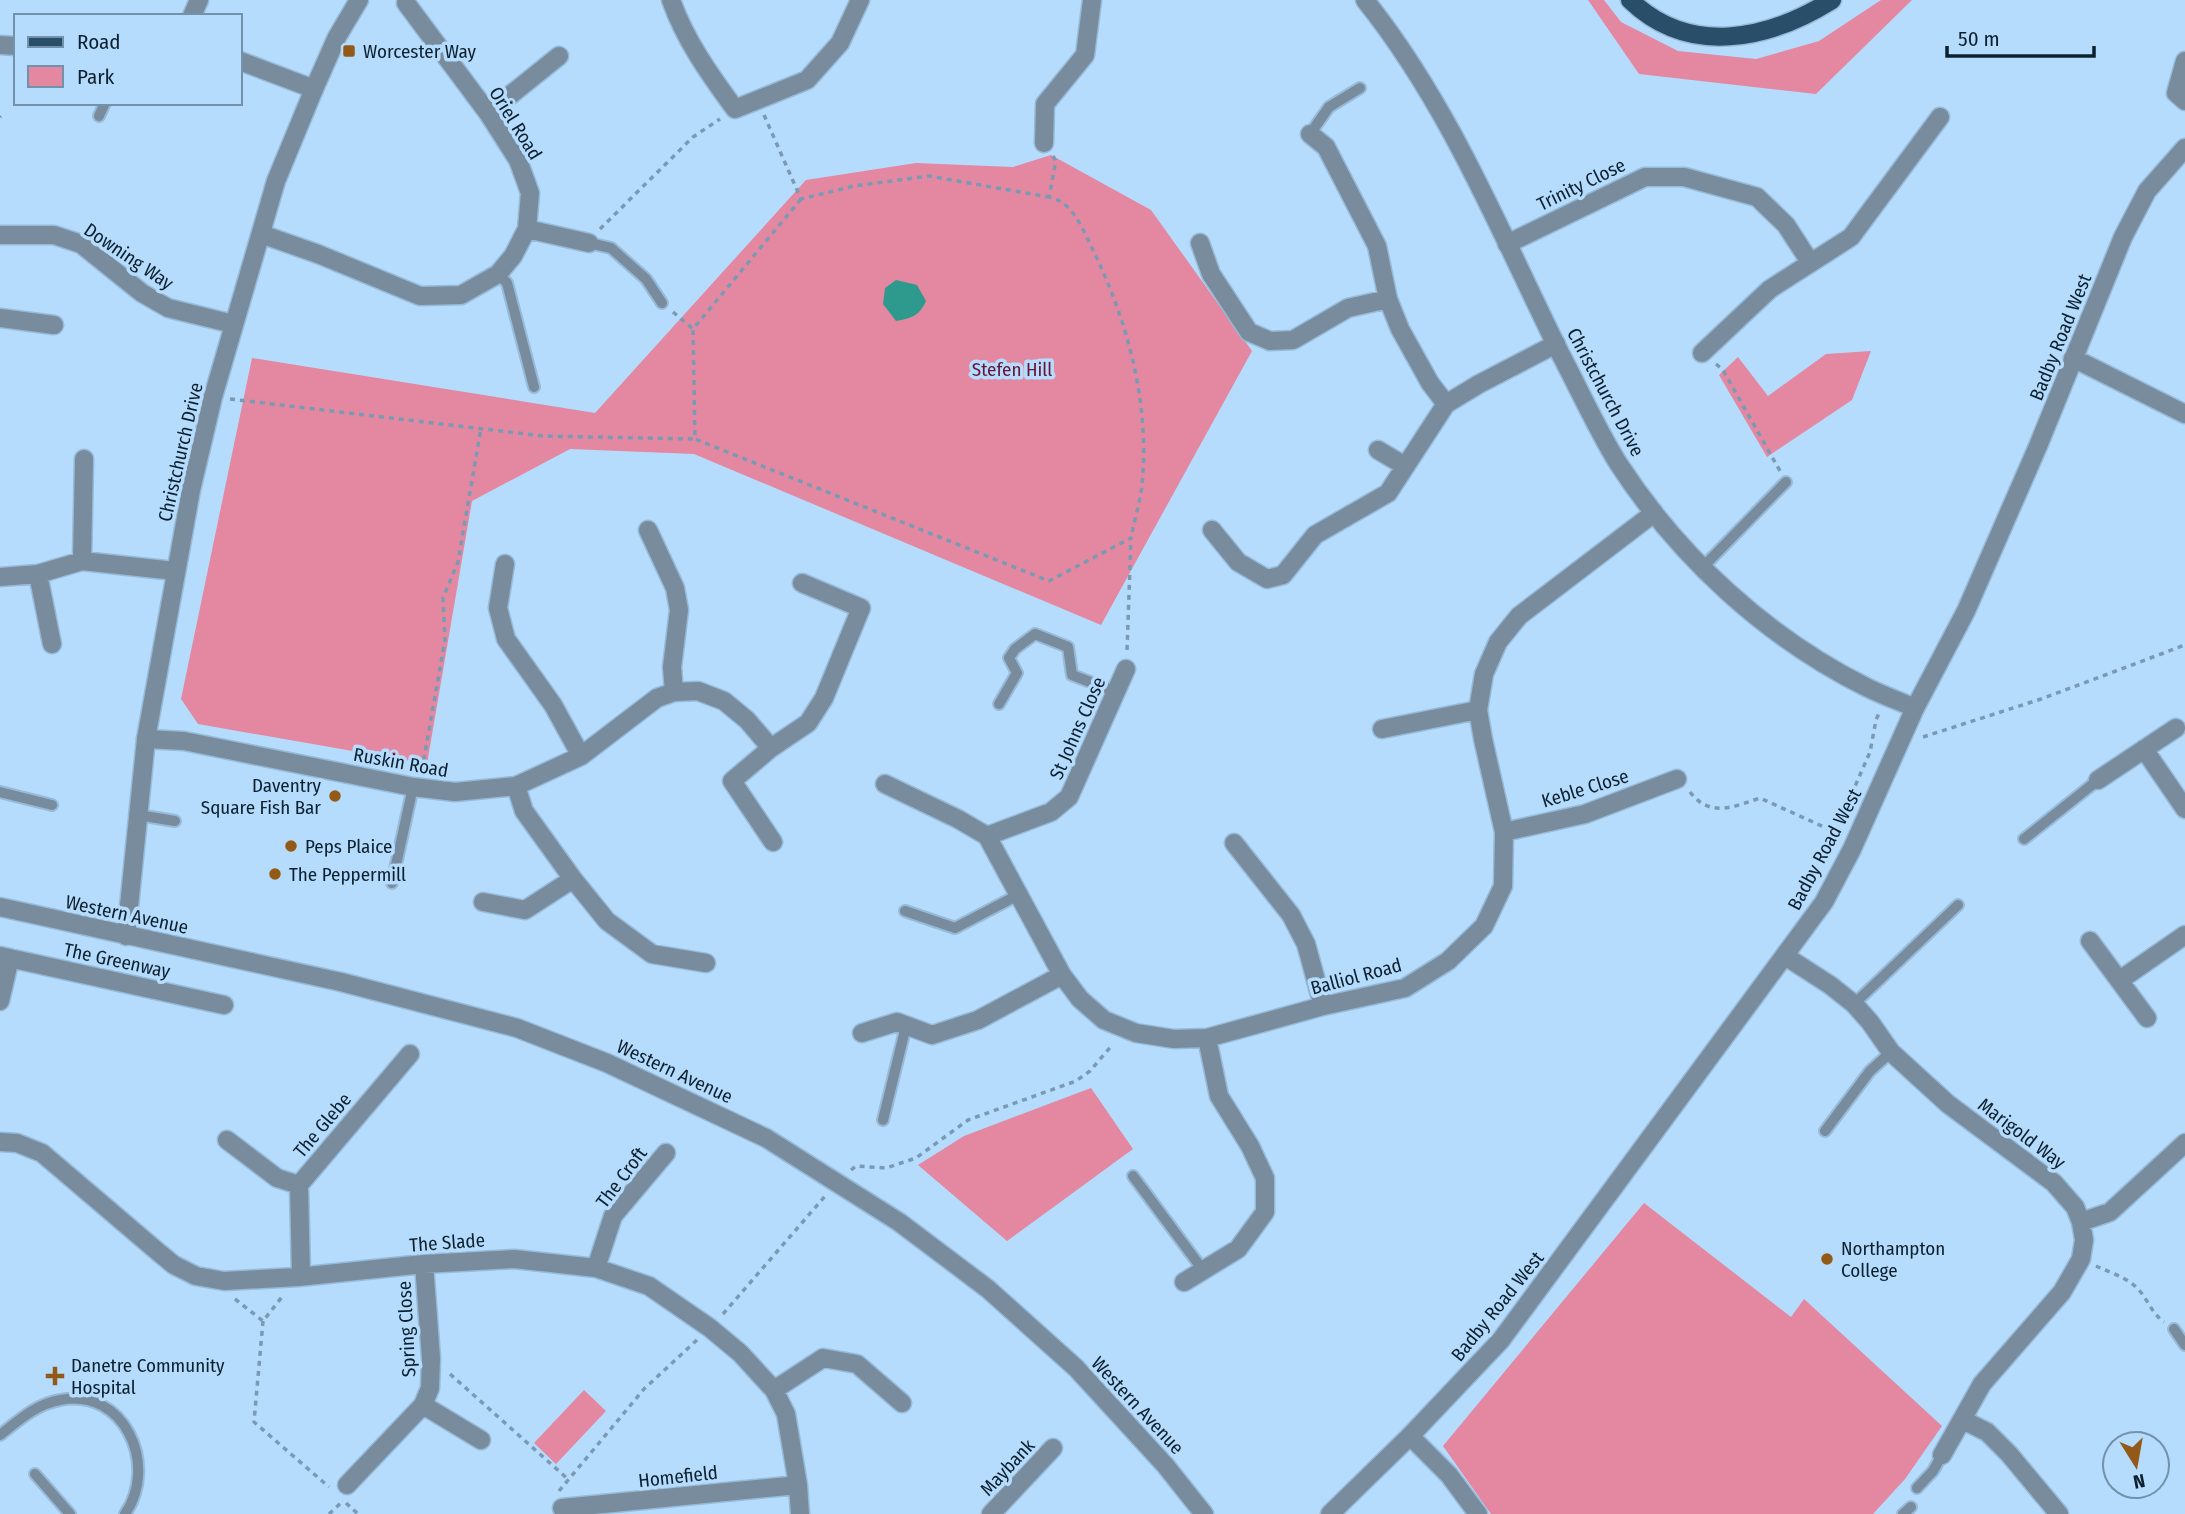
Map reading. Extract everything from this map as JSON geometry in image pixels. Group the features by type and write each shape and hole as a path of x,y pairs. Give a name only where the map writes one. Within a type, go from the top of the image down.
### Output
{"main road":[{"path":"1629,0 1647,16 1668,26 1714,37 1739,37 1766,31 1802,17 1832,0"}],"street":[{"name":"Christchurch Drive","path":"126,936 146,739 175,571 213,397 276,181 337,37 359,0"},
{"path":"671,0 701,61 735,109 807,80 840,43 860,0"},
{"path":"1044,143 1045,104 1085,55 1092,0"},
{"name":"Christchurch Drive","path":"1365,0 1390,31 1430,92 1590,413 1618,462 1654,513 1702,568 1756,616 1815,658 1866,687 1915,708"},
{"name":"Oriel Road","path":"261,234 421,296 461,295 498,274 513,256 527,229 530,193 519,160 488,113 406,3"},
{"path":"488,113 559,56"},
{"path":"2185,61 2176,93 2185,101"},
{"path":"242,62 314,89"},
{"path":"1702,353 1770,289 1851,237 1940,117"},
{"path":"1310,134 1325,147 1377,246 1388,299 1400,329 1430,383 1446,404"},
{"name":"Badby Road West","path":"1341,1510 1502,1339 1824,902 1852,849 1915,708 1966,611 2038,446 2123,237 2147,191 2185,148"},
{"name":"Trinity Close","path":"1507,244 1645,177 1684,177 1757,197 1786,225 1810,262"},
{"path":"527,229 589,243"},
{"name":"Downing Way","path":"0,235 54,235 81,244 142,293 168,309 233,324"},
{"path":"1200,243 1211,274 1250,332 1270,341 1293,340 1348,308 1388,299"},
{"path":"0,317 54,325"},
{"path":"1212,530 1238,562 1267,579 1283,575 1315,535 1388,493 1446,404 1556,344"},
{"path":"2073,358 2185,414"},
{"path":"1378,450 1405,466"},
{"path":"82,561 84,459"},
{"name":"Balliol Road","path":"987,836 1062,975 1080,999 1104,1020 1136,1033 1174,1039 1207,1038 1323,1006 1405,988 1448,961 1484,926 1503,886 1504,832 1478,710 1484,674 1498,642 1519,616 1654,513"},
{"path":"648,530 675,587 679,610 672,667 674,692 698,691 724,701 747,720 771,748"},
{"path":"0,576 38,574 82,561 175,571"},
{"path":"505,564 498,608 506,639 553,705 581,756"},
{"path":"38,574 52,644"},
{"path":"773,842 732,781 771,748 808,723 824,698 861,608 802,583"},
{"name":"St Johns Close","path":"987,836 1051,812 1069,797 1126,669"},
{"name":"Ruskin Road","path":"146,739 184,741 413,787 455,792 516,786 581,756 657,698 674,692"},
{"path":"1382,729 1478,710"},
{"path":"2098,780 2176,728"},
{"path":"2144,749 2185,809"},
{"name":"Keble Close","path":"1504,832 1586,814 1677,779"},
{"path":"885,784 987,836"},
{"path":"516,786 524,811 607,921 652,954 706,963"},
{"path":"1234,843 1291,915 1306,944 1323,1006"},
{"path":"483,902 525,910 573,879"},
{"name":"Western Avenue","path":"0,907 341,982 517,1028 607,1063 766,1138 910,1230 988,1289 1076,1368 1165,1465 1204,1514"},
{"path":"2120,980 2185,934"},
{"path":"2090,941 2147,1018"},
{"name":"Marigold Way","path":"1785,956 1854,1004 1891,1052 1948,1104 2054,1182 2075,1207 2081,1222"},
{"path":"0,1001 5,957"},
{"name":"The Greenway","path":"5,957 224,1005"},
{"path":"862,1033 897,1022 932,1035 978,1020 1062,975"},
{"path":"1184,1282 1238,1249 1265,1212 1265,1178 1250,1146 1219,1096 1207,1038"},
{"name":"The Glebe","path":"302,1276 299,1185 410,1054"},
{"path":"227,1140 277,1178 299,1185"},
{"name":"The Slade","path":"0,1142 17,1143 42,1153 174,1265 195,1276 224,1281 514,1259 596,1268 649,1286 710,1328 740,1353 774,1390 786,1414 800,1514"},
{"path":"1942,1455 1982,1384 2062,1292 2081,1259 2084,1240 2081,1222 2110,1212 2185,1143"},
{"name":"The Croft","path":"596,1268 613,1216 666,1153"},
{"name":"Spring Close","path":"423,1405 430,1388 431,1358 424,1264"},
{"path":"774,1390 823,1358 858,1364 902,1403"},
{"path":"345,1492 423,1405 481,1440"},
{"path":"1963,1420 1987,1432 2059,1514"},
{"path":"1410,1436 1449,1475 1478,1514"},
{"name":"Maybank","path":"991,1514 1053,1448"},
{"name":"Homefield","path":"558,1503 798,1485"}],"lane":[{"path":"1310,134 1329,107 1360,88"},
{"path":"99,116 104,105"},
{"path":"589,243 611,248 646,279 662,303"},
{"path":"498,274 508,283 534,387"},
{"path":"1702,568 1786,482"},
{"path":"999,704 1017,673 1009,658 1015,649 1035,634 1069,647 1072,675 1116,692"},
{"path":"2024,839 2098,780"},
{"path":"391,883 413,787"},
{"path":"0,792 52,805"},
{"path":"138,815 175,821"},
{"path":"905,911 955,928 1018,895"},
{"path":"1854,1004 1958,905"},
{"path":"883,1120 906,1026"},
{"path":"1825,1131 1870,1071 1891,1052"},
{"path":"1133,1176 1203,1270"},
{"path":"2174,1329 2185,1345"},
{"path":"0,1436 28,1413 61,1399 102,1405 123,1423 137,1451 140,1470 138,1488 125,1514"},
{"path":"1917,1488 1933,1471 1942,1455"},
{"path":"36,1474 70,1514"}],"path":[{"path":"758,101 801,199"},
{"path":"589,243 693,137 735,109"},
{"path":"1044,143 1056,161 1049,197"},
{"path":"695,439 693,329 801,199 854,186 929,176 1059,199 1076,216 1087,238 1116,302 1137,370 1143,434 1142,486 1131,538 1126,669"},
{"path":"1702,353 1723,370 1786,482"},
{"path":"213,397 542,436 695,439 1049,581 1131,538"},
{"path":"413,787 422,774 445,640 443,598 458,562 481,427"},
{"path":"1899,745 2041,699 2185,645"},
{"path":"1677,779 1697,801 1711,808 1728,809 1760,798 1835,832 1870,752 1876,720 1886,696"},
{"path":"558,1503 569,1480 644,1389 710,1328 837,1182 856,1166 887,1168 916,1158 968,1120 1076,1081 1090,1071 1126,1029"},
{"path":"2081,1259 2136,1287 2158,1318 2174,1329"},
{"path":"262,1321 254,1422 337,1494 345,1492"},
{"path":"431,1358 569,1480"},
{"path":"329,1514 345,1492"}],"green space":[{"path":"1588,0 1604,0 1621,22 1678,51 1756,59 1819,41 1881,0 1912,0 1816,94 1639,74"},
{"name":"Stefen Hill","path":"1051,155 1151,210 1252,351 1101,625 694,454 570,449 472,501 427,764 198,724 181,699 252,358 595,413 806,180 916,163 1013,167"},
{"path":"1871,351 1852,400 1767,457 1719,375 1738,357 1768,396 1826,354"},
{"path":"1091,1088 1133,1149 1007,1241 918,1165 964,1136"},
{"path":"1644,1203 1791,1317 1804,1299 1942,1426 1905,1479 1873,1514 1491,1514 1443,1446"},
{"path":"584,1390 606,1411 556,1464 534,1443"}],"shaded area":[{"path":"896,280 917,285 926,301 914,316 896,321 883,304 885,288"}],"place":[{"name":"Worcester Way","path":"349,51"},
{"name":"Daventry Square Fish Bar","path":"335,796"},
{"name":"Peps Plaice","path":"291,846"},
{"name":"The Peppermill","path":"275,874"},
{"name":"Northampton College","path":"1827,1259"},
{"name":"Danetre Community Hospital","path":"55,1376"}]}
